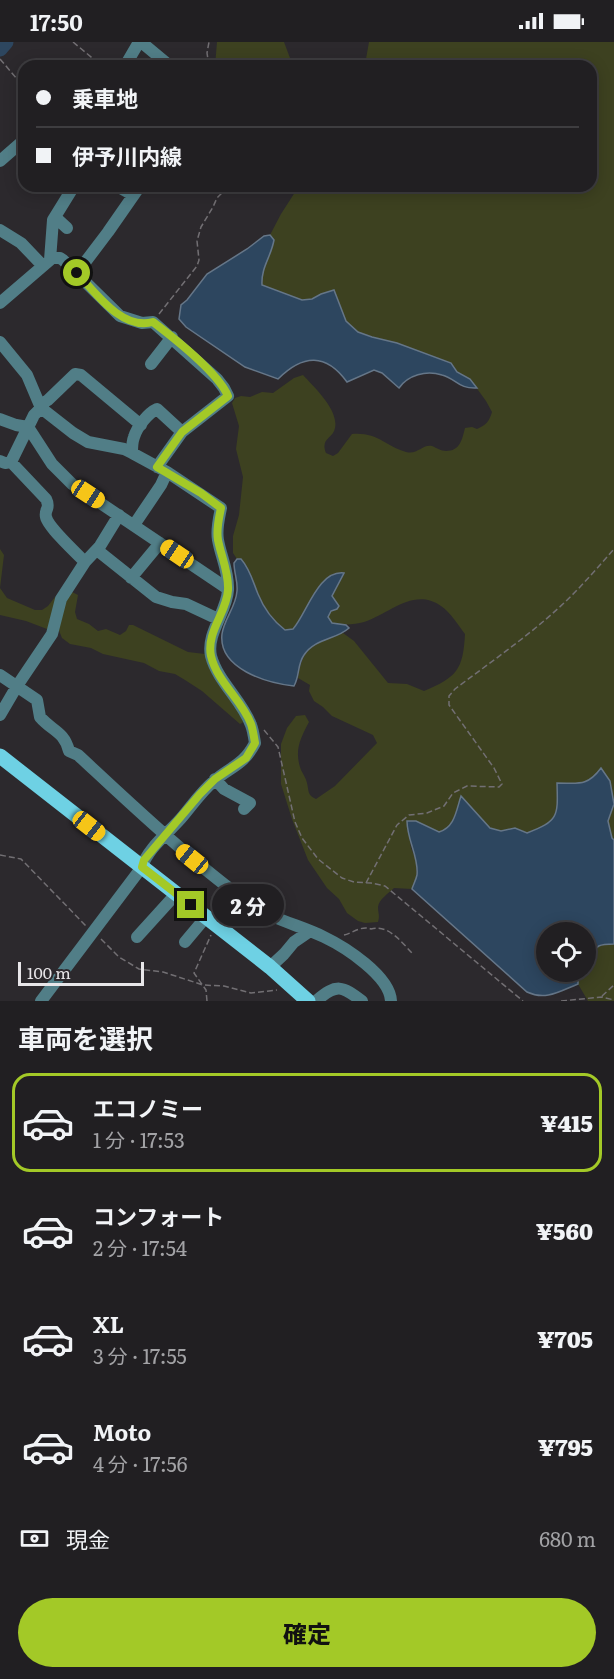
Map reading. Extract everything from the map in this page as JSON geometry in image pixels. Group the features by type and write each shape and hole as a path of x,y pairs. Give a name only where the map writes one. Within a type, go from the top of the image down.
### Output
{"main road":[{"path":"0,756 270,967 308,1001"}],"street":[{"path":"129,60 140,42 162,60"},
{"path":"0,161 18,145"},
{"path":"47,262 52,225 66,192"},
{"path":"77,273 135,192"},
{"path":"55,217 67,228"},
{"path":"0,230 47,262"},
{"path":"0,303 47,262 60,258 120,316 142,323 153,322 172,337 224,388 228,396 182,432 162,470 161,485 134,525"},
{"path":"151,364 172,337"},
{"path":"0,342 27,375 41,406 73,433 88,442 124,449 132,453 221,508 217,530 228,589 227,600 218,619 210,653 224,683 251,724 255,743 240,764 215,779 200,794 144,860 142,867 41,1001"},
{"path":"85,562 62,540 47,521 45,517 48,503 46,499 5,461 41,406 75,374 81,375 141,425"},
{"path":"132,453 134,437 153,410 157,409 182,432"},
{"path":"0,419 28,427 52,464 64,477 228,589"},
{"path":"0,715 51,634 61,599 119,515"},
{"path":"131,578 160,543"},
{"path":"97,550 156,597 186,604 218,619"},
{"path":"0,675 37,700 40,717 63,736 69,751 78,755 165,836 230,890 268,914 322,936 360,961 387,986 391,993 391,1001"},
{"path":"215,779 224,789 250,803 244,809"},
{"path":"137,937 176,894"},
{"path":"185,942 211,921"},
{"path":"270,967 294,942 310,931"},
{"path":"316,1001 325,993 338,988 351,991 362,1001"}],"path":[{"path":"73,42 95,60"},
{"path":"208,60 209,42"},
{"path":"0,59 18,83"},
{"path":"153,322 196,266 199,260 197,241 201,227 221,194"},
{"path":"366,883 397,825 409,815 428,813 444,806 453,793 468,786 499,787 502,784 494,768 448,705 449,696 563,604 614,549"},
{"path":"251,724 262,728 278,747 295,822 302,838 318,859 342,878 385,886 523,1001"},
{"path":"207,1001 206,990 194,973 211,921"},
{"path":"322,936 346,935 367,927 384,929 413,954"},
{"path":"602,997 614,985"},
{"path":"561,1001 602,997 614,1000"}],"green space":[{"path":"217,42 284,42 291,60 216,60"},
{"path":"369,42 614,42 614,804 610,781 601,769 586,781 557,783 555,816 546,825 527,833 517,830 493,829 484,823 471,807 446,830 439,832 416,821 407,822 411,848 416,860 417,876 412,889 394,888 379,904 378,922 365,923 347,913 339,899 327,888 308,860 281,784 281,744 287,728 296,716 305,715 309,722 301,740 298,757 309,792 316,799 335,786 377,743 373,735 332,716 314,701 309,691 310,685 298,678 300,667 312,647 325,639 343,633 354,641 388,683 407,684 424,691 444,681 456,671 462,656 465,634 441,606 421,599 402,604 364,622 332,623 328,617 331,611 337,609 332,596 344,574 314,594 300,621 293,629 285,630 269,613 241,559 237,559 233,553 233,536 239,515 243,477 236,449 239,426 232,403 235,398 241,396 250,397 262,392 273,393 294,378 303,375 325,399 333,414 335,428 326,441 325,448 326,453 333,456 338,453 352,434 375,437 410,453 429,446 442,451 451,451 460,444 465,428 477,429 483,426 492,412 470,379 457,372 451,363 397,343 358,332 346,321 334,290 312,299 302,300 262,285 264,267 274,240 270,235 295,192 597,192 597,60 366,59"},
{"path":"0,549 4,555 0,588"},
{"path":"0,588 7,598 35,610 42,610 57,597 49,628 0,615"},
{"path":"70,591 78,595 75,612 77,619 98,631 106,629 120,635 129,625 133,625 188,652 205,654 244,721 240,724 202,691 175,674 159,671 144,663 70,644 62,638 58,628 64,601"},
{"path":"614,804 614,840 608,821"},
{"path":"604,943 614,944 614,1001 588,1001 578,984 578,982 596,982 596,947"}],"water":[{"path":"270,235 274,240 263,273 262,285 302,300 312,299 334,290 346,321 358,332 397,343 451,363 457,372 470,379 477,388 466,387 447,377 430,373 412,377 399,388 382,373 374,370 347,382 331,366 314,360 296,365 278,379 245,367 186,327 179,319 181,305 207,274 264,236"},
{"path":"237,559 241,559 247,567 266,609 285,630 293,629 320,585 327,578 344,573 332,596 339,606 331,611 328,617 332,623 346,625 349,628 309,649 299,666 294,686 271,682 246,672 228,656 223,646 223,629 237,591 234,563"},
{"path":"601,768 610,781 614,804 608,821 614,840 614,944 601,945 596,948 596,922 536,922 536,982 578,982 578,984 553,994 534,995 527,992 412,889 417,877 417,868 407,821 416,821 439,832 444,830 454,818 461,796 490,828 501,831 515,828 527,833 545,825 554,816 557,803 557,783 582,783"}],"waterway":[{"path":"0,49 6,42"}],"route":[{"path":"77,273 120,316 142,323 153,322 168,334 217,379 228,396 182,432 157,467 201,493 221,508 217,530 228,589 227,600 218,619 210,653 224,683 251,724 255,743 240,764 215,779 200,794 144,860 142,867 191,905"}]}
